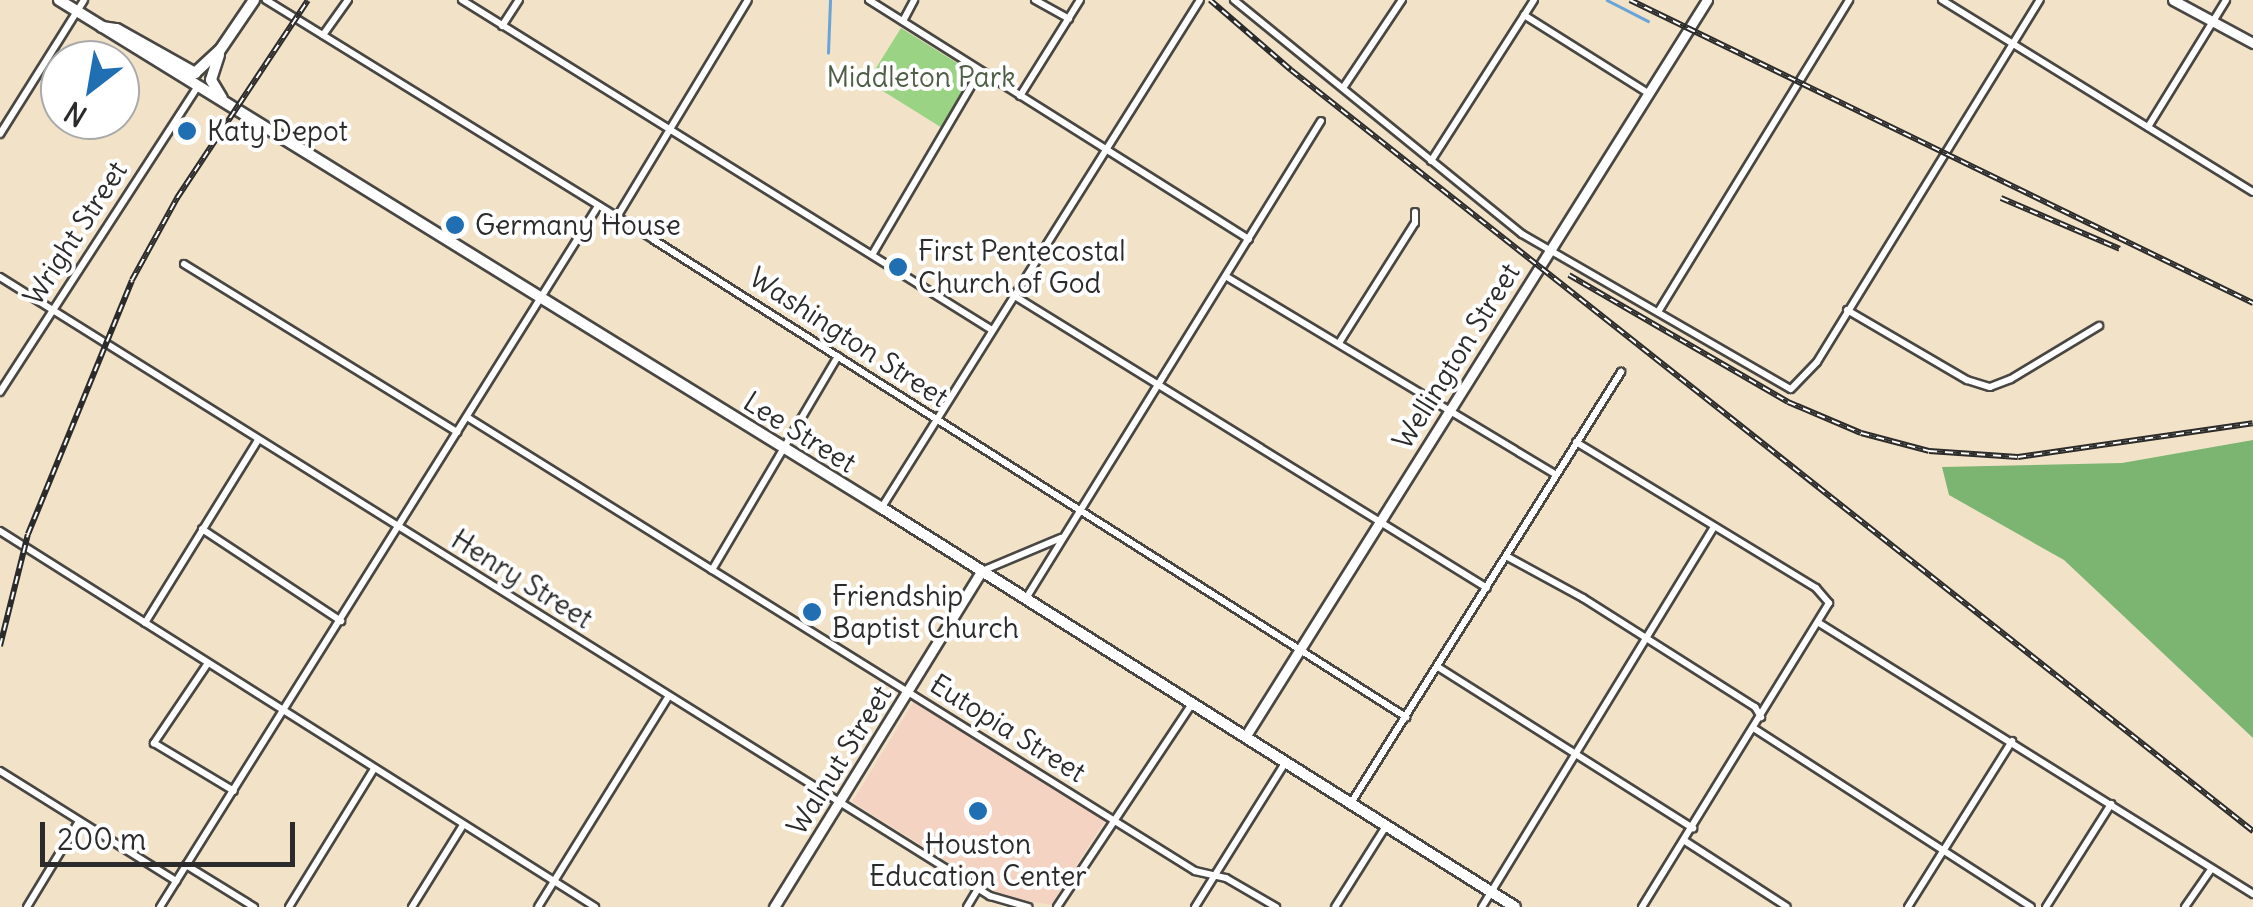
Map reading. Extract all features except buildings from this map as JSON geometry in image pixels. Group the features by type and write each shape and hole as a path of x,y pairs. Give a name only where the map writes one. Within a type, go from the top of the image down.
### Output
{"main road":[{"name":"Lee Street","path":"59,0 882,508 1515,907"},
{"name":"Wright Street","path":"197,88 254,0"},
{"path":"102,27 116,29 195,73 220,50"},
{"path":"220,50 211,80 226,103"}],"street":[{"path":"0,134 84,0"},
{"name":"Washington Street","path":"266,0 838,356 1406,717"},
{"path":"278,8 285,0"},
{"path":"323,35 348,0"},
{"path":"462,0 992,330"},
{"path":"502,26 519,0"},
{"path":"617,218 748,0"},
{"path":"869,0 1249,239"},
{"path":"903,22 914,0"},
{"path":"1035,0 1069,19"},
{"path":"1020,96 1080,0"},
{"path":"882,508 1200,0"},
{"path":"1234,0 1431,162 1548,252 1790,389 1807,374 2040,0"},
{"path":"1342,88 1402,0"},
{"path":"1431,162 1534,0"},
{"name":"Wellington Street","path":"1246,737 1446,411 1707,0"},
{"path":"1658,312 1849,0"},
{"path":"1942,0 2252,191"},
{"path":"2173,0 2253,43"},
{"path":"2148,128 2226,0"},
{"path":"1524,14 1648,92"},
{"path":"872,255 980,71"},
{"name":"Wright Street","path":"0,392 197,88"},
{"path":"1025,600 1322,121"},
{"path":"160,907 598,206"},
{"path":"1338,343 1415,224 1415,212"},
{"path":"184,264 457,432"},
{"path":"1226,276 1556,475"},
{"name":"Henry Street","path":"0,277 398,530 978,889 1028,907"},
{"path":"1014,295 1486,588"},
{"path":"1847,310 1967,380 1990,387 2011,379 2099,326"},
{"path":"712,570 838,356"},
{"path":"1351,803 1622,372"},
{"name":"Eutopia Street","path":"466,417 1113,820 1213,878 1226,878 1276,907"},
{"path":"145,623 258,440"},
{"path":"1576,442 1822,592 1829,603 1755,730 1642,907"},
{"path":"981,572 1058,541 1072,525"},
{"path":"1482,907 1714,527"},
{"path":"202,530 341,621"},
{"path":"0,531 595,907"},
{"path":"1506,556 1582,598 1755,708 1761,718"},
{"name":"Walnut Street","path":"774,907 981,572"},
{"path":"1820,623 2253,894"},
{"path":"208,663 154,743 234,792"},
{"path":"1438,667 1694,828"},
{"path":"538,907 669,696"},
{"path":"1057,907 1192,704"},
{"path":"1755,730 2032,907"},
{"path":"1908,907 2012,741"},
{"path":"1194,907 1285,762"},
{"path":"289,907 374,769"},
{"path":"0,771 176,882"},
{"path":"2046,907 2112,804"},
{"path":"26,907 79,822"},
{"path":"412,907 463,825"},
{"path":"1336,907 1386,825"},
{"path":"1685,841 1787,907"},
{"path":"186,865 254,907"},
{"path":"2185,907 2212,868"},
{"path":"967,907 978,889"}],"shaded area":[{"name":"Houston Education Center","path":"914,701 1105,821 1051,905 1003,896 852,802"}],"green space":[{"name":"Middleton Park","path":"901,28 975,74 941,128 868,81"},
{"path":"2253,440 2253,738 2064,560 1949,495 1942,467 2122,463"}],"waterway":[{"path":"828,53 830,0"},
{"path":"1607,0 1648,21"}],"railway":[{"path":"0,646 28,534 132,280 177,198 308,0"},
{"path":"1210,0 1291,70 2253,831"},
{"path":"1630,0 2253,303"},
{"path":"2001,198 2120,249"},
{"path":"1569,275 1788,402 1861,433 1929,451 2018,457 2253,423"}],"place":[{"name":"Katy Depot","path":"187,131"},
{"name":"Germany House","path":"455,225"},
{"name":"First Pentecostal Church of God","path":"898,267"},
{"name":"Friendship Baptist Church","path":"812,612"},
{"name":"Houston Education Center","path":"978,811"}]}
